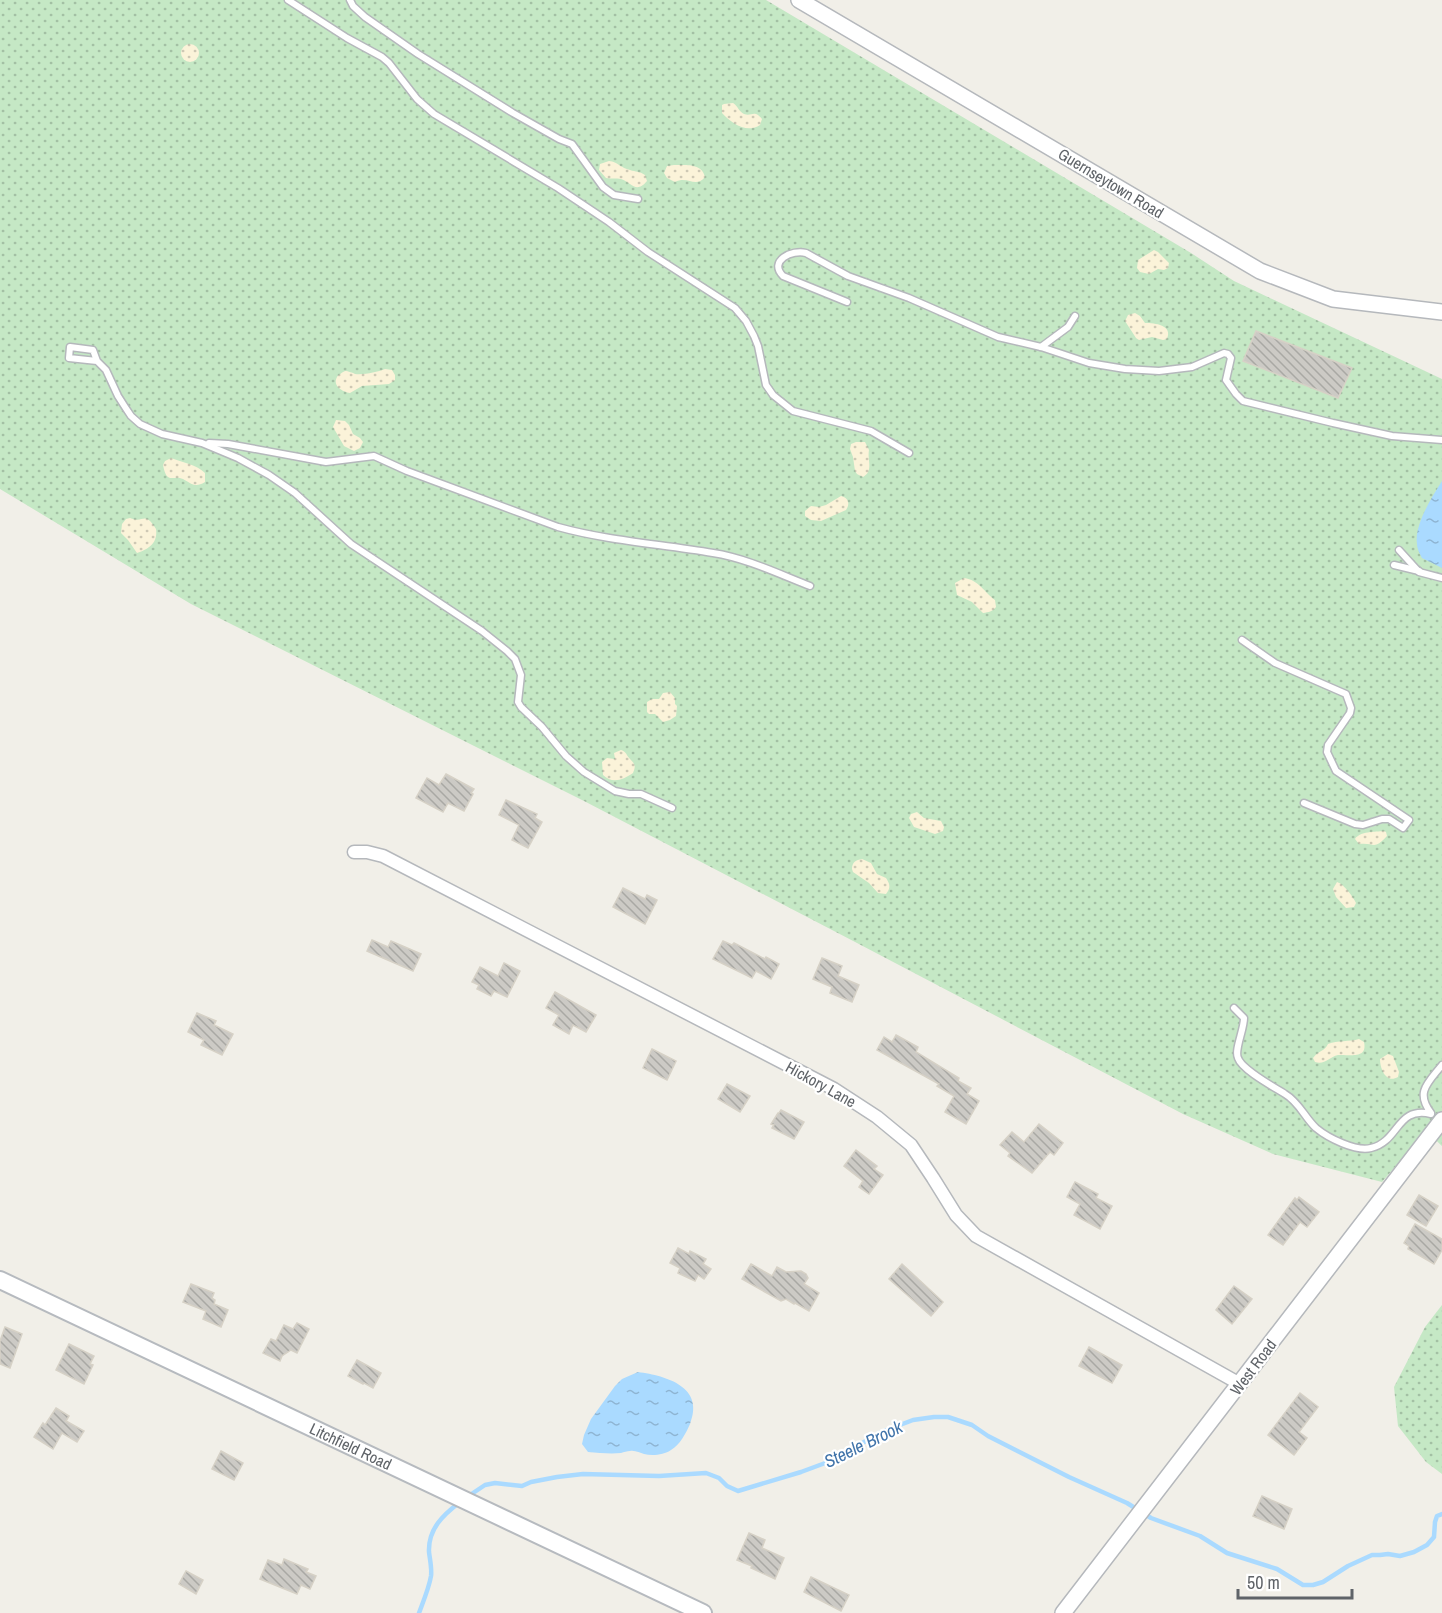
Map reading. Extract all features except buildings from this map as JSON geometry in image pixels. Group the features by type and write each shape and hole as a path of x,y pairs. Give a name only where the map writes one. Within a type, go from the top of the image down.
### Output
{"main road":[{"name":"Litchfield Road","path":"0,1280 703,1613"}],"street":[{"name":"Guernseytown Road","path":"799,0 1260,271 1333,299 1442,312"},
{"name":"Hickory Lane","path":"354,852 383,856 834,1089 877,1117 911,1145 956,1215 976,1236 1240,1384"},
{"name":"West Road","path":"1063,1613 1240,1384 1439,1120"}],"lane":[{"path":"288,0 327,26 382,57 417,99 434,114 558,188 657,258 735,308 746,321 754,336 766,385 783,404 793,411 871,431 909,453"},
{"path":"350,0 365,17 428,60 513,113 572,144 603,187 614,195 638,200"},
{"path":"847,302 783,276 778,268 780,262 794,252 806,253 848,276 909,298 998,336 1089,363 1143,370 1168,370 1192,367 1224,353 1228,354 1231,358 1226,380 1243,401 1392,436 1442,440"},
{"path":"1041,347 1068,327 1075,316"},
{"path":"96,361 106,370 118,396 131,416 140,424 162,434 202,443 238,458 269,475 295,493 351,544 482,631 507,651 515,659 521,675 518,702 521,707 584,772 615,791 641,794 672,808"},
{"path":"202,443 228,444 326,462 374,456 407,471 558,527 631,542 716,553 810,586"},
{"path":"1399,550 1419,572"},
{"path":"1394,566 1442,578"},
{"path":"1242,640 1275,663 1346,694 1351,708 1350,713 1328,746 1327,752 1336,771 1409,820 1403,828 1389,819 1363,825 1304,803"},
{"path":"1234,1008 1244,1018 1236,1057 1241,1064 1287,1095 1316,1128 1339,1142 1363,1149 1373,1148 1390,1137 1411,1113 1419,1112 1439,1120"},
{"path":"1439,1120 1422,1095 1442,1065"}],"green space":[{"path":"0,0 766,0 1191,253 1234,281 1442,379 1442,1146 1426,1131 1382,1182 1273,1154 1183,1114 584,801 191,604 0,489"},
{"path":"1442,1305 1442,1474 1426,1462 1398,1426 1394,1387 1425,1327"}],"sand":[{"path":"190,44 196,47 199,53 196,59 190,62 184,59 181,53 184,47"},
{"path":"733,103 744,114 759,116 762,119 760,125 745,128 730,120 722,113 722,105"},
{"path":"609,161 645,175 647,181 637,187 621,179 606,178 599,170 600,164"},
{"path":"667,166 697,167 701,169 705,177 698,182 680,180 675,182 667,178 664,173"},
{"path":"1154,250 1169,263 1168,268 1158,269 1149,274 1140,272 1137,268 1138,260"},
{"path":"1135,313 1145,323 1158,324 1165,328 1168,331 1167,339 1152,337 1139,340 1136,338 1125,321 1128,315"},
{"path":"385,369 392,370 395,375 395,380 389,384 362,386 350,393 341,390 336,383 338,376 345,371 363,374"},
{"path":"336,420 345,421 349,425 353,434 363,442 360,448 354,451 344,446 333,427"},
{"path":"865,442 869,450 869,468 863,477 855,471 850,449 851,444"},
{"path":"171,458 202,470 205,473 205,482 196,485 183,479 168,477 163,465"},
{"path":"841,496 848,502 846,510 821,521 811,520 805,516 805,511 811,506 826,505"},
{"path":"130,518 149,520 156,529 156,538 152,545 137,553 121,533 122,524"},
{"path":"964,578 978,584 995,600 995,609 983,613 972,602 957,595 955,583"},
{"path":"670,692 677,706 676,716 663,722 655,714 647,712 647,702 659,699 663,693"},
{"path":"621,750 634,764 633,773 621,779 606,778 603,775 602,762 607,758 615,759 614,753"},
{"path":"917,812 924,818 941,821 943,831 935,834 914,827 909,818 911,814"},
{"path":"1384,831 1387,836 1376,845 1359,844 1355,839 1364,833"},
{"path":"862,859 871,863 877,874 886,878 889,890 886,894 878,893 869,883 853,872 854,863"},
{"path":"1337,882 1353,897 1356,903 1354,907 1346,908 1336,897 1333,889"},
{"path":"1359,1039 1364,1042 1363,1051 1360,1054 1338,1055 1322,1062 1315,1062 1313,1058 1328,1044"},
{"path":"1388,1054 1393,1056 1399,1072 1398,1077 1394,1079 1387,1077 1381,1067 1380,1059"}],"water":[{"path":"1442,481 1442,568 1422,558 1417,536 1425,511"},
{"path":"638,1372 671,1380 688,1392 693,1411 690,1424 682,1439 671,1450 658,1455 647,1455 636,1451 588,1452 582,1444 591,1419 622,1379"}],"waterway":[{"name":"Steele Brook","path":"467,1497 485,1485 495,1483 522,1486 531,1482 583,1474 659,1476 706,1473 719,1478 727,1486 738,1491 836,1459 879,1433 913,1420 948,1417 972,1425 988,1436 1127,1503 1151,1518 1200,1536 1227,1553 1277,1569 1303,1585 1323,1582 1348,1566 1372,1555 1400,1556 1414,1552 1427,1545 1434,1537 1437,1516 1442,1514"},
{"name":"Steele Brook","path":"419,1613 431,1576 429,1552 431,1536 442,1517 460,1502"}]}
